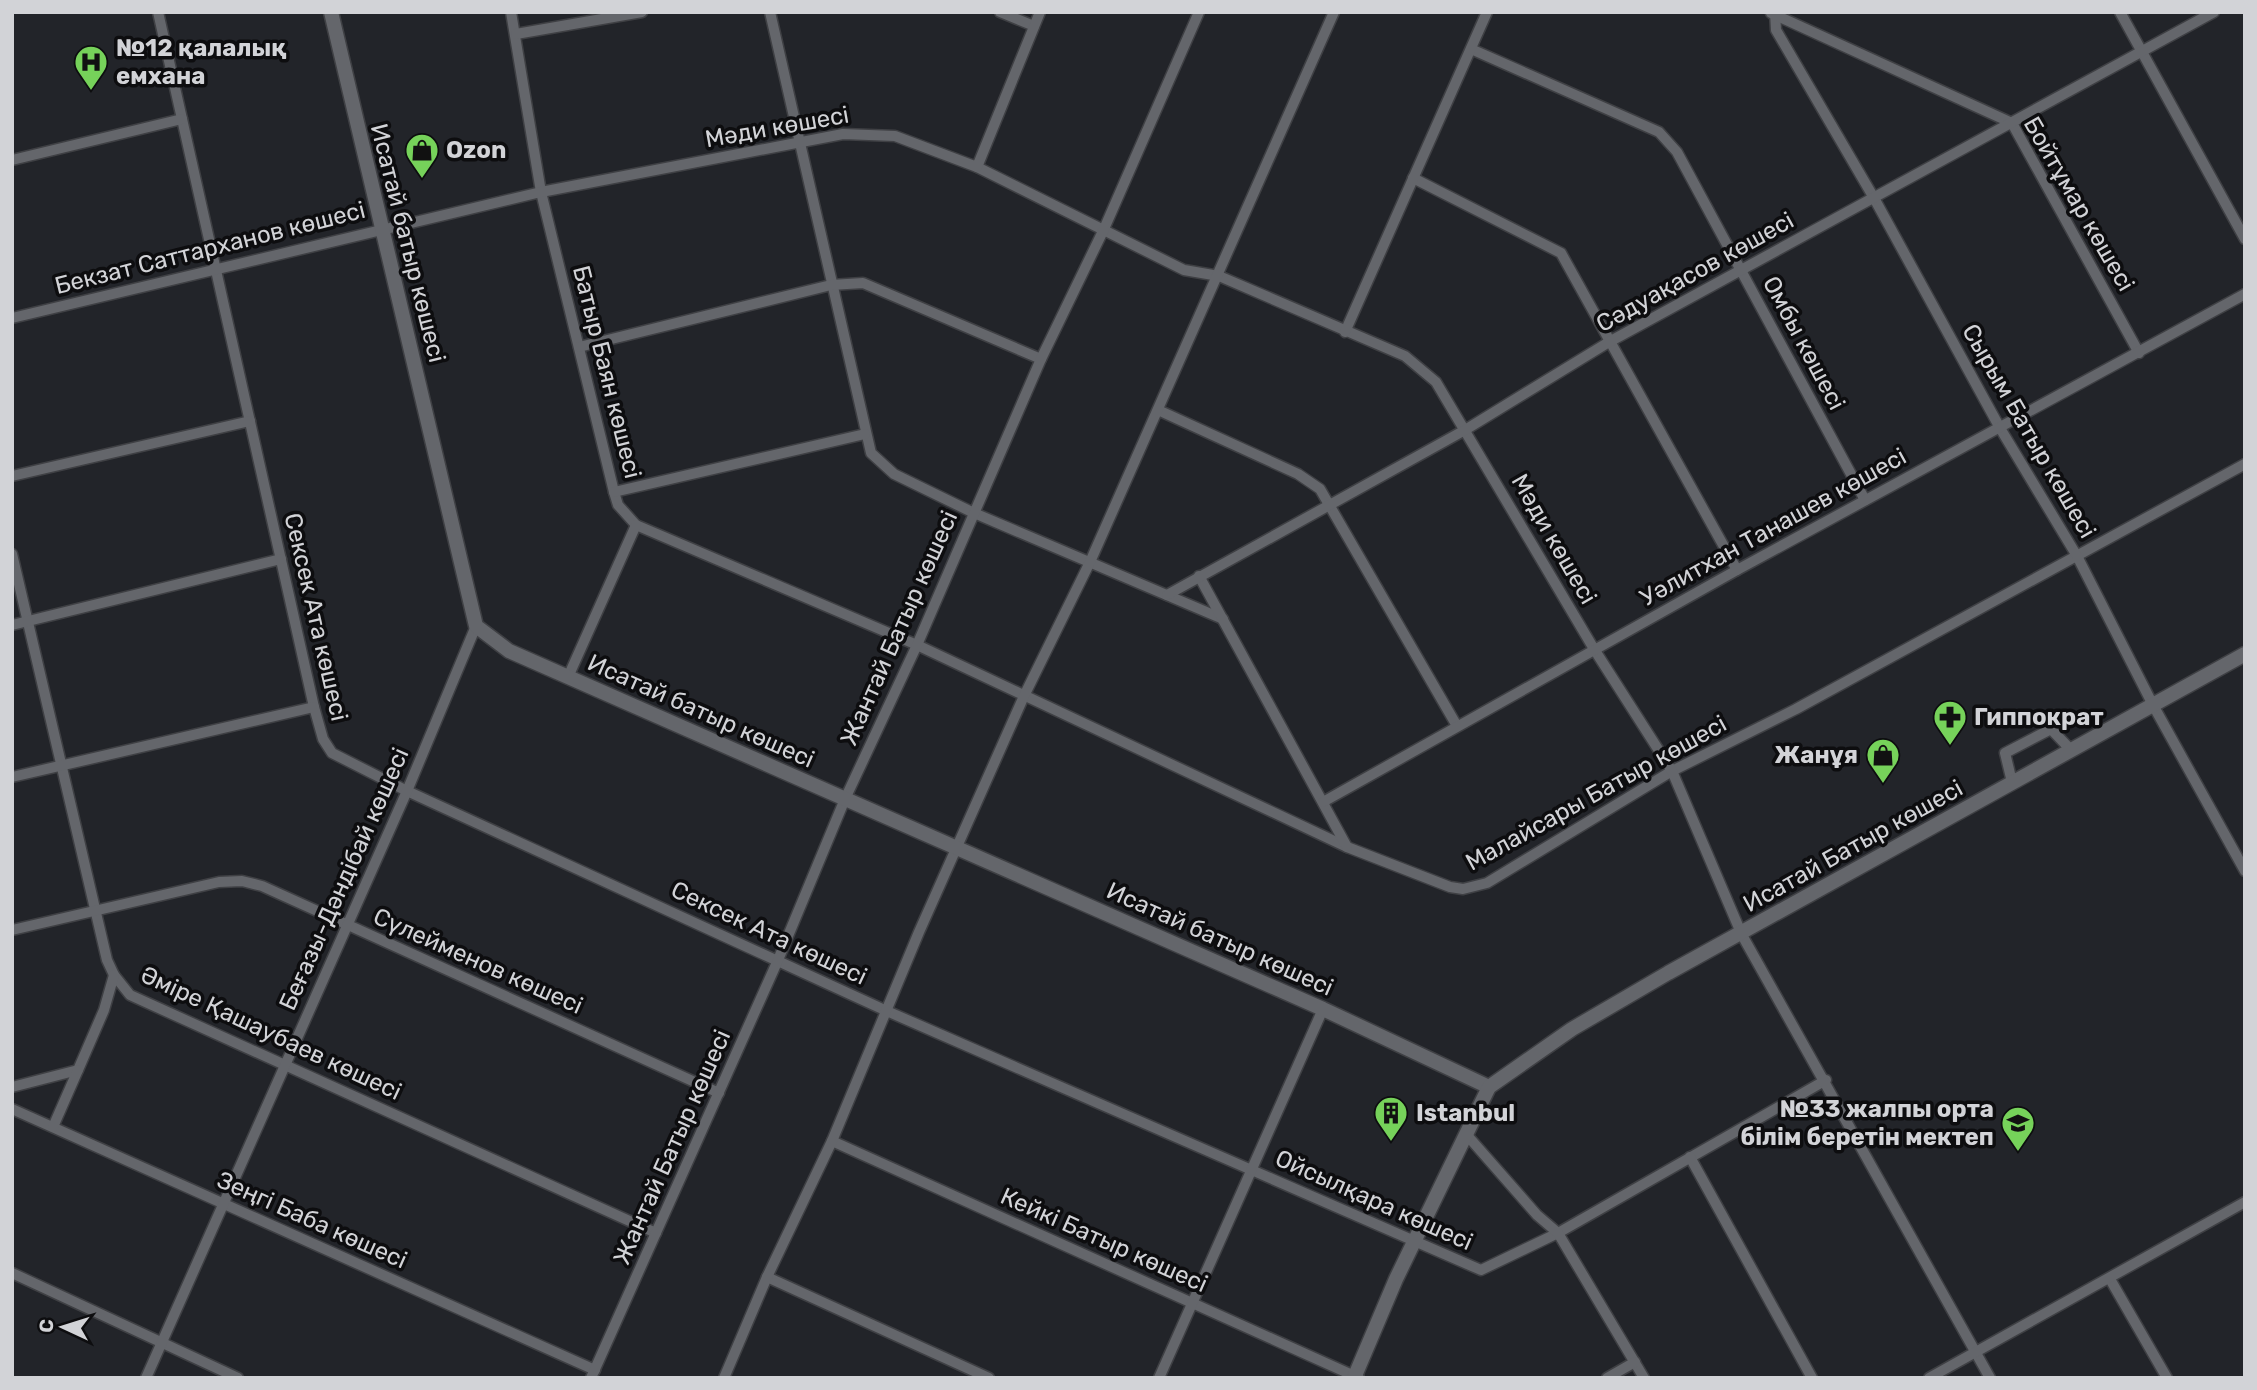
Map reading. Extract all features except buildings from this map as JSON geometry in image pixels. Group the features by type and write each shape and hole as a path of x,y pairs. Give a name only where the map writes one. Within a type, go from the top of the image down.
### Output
{"street":[{"name":"Сексек Ата көшесі","path":"158,12 314,707 323,739 332,752 407,791 889,1012"},
{"name":"Исатай батыр көшесі","path":"331,12 476,626 509,652 1323,1009 1489,1087"},
{"name":"Батыр Баян көшесі","path":"511,12 541,192 614,492 618,505 636,525"},
{"path":"516,34 642,12"},
{"path":"770,12 871,453 894,474 974,513 1223,619"},
{"path":"1000,12 1034,26"},
{"path":"977,167 1040,12"},
{"name":"Жантай Батыр көшесі","path":"593,1374 778,960 845,799 917,645 1041,359 1104,229 1199,12"},
{"path":"724,1378 767,1277 832,1141 889,1012 956,848 1024,696 1090,562 1334,12"},
{"path":"1345,332 1487,12"},
{"path":"2120,12 2245,239"},
{"name":"Сәдуақасов көшесі","path":"1167,595 1465,430 1609,342 2214,12"},
{"name":"Бойтұмар көшесі","path":"1773,13 2012,122 2139,353"},
{"name":"Сырым Батыр көшесі","path":"1773,13 1776,30 1874,198 2000,428 2077,556 2153,705 2240,850 2245,871"},
{"name":"Омбы көшесі","path":"1471,49 1659,132 1677,152 1865,500"},
{"path":"12,160 182,120"},
{"name":"Мәди көшесі","path":"541,192 843,134 878,133 895,136 977,167 1184,270 1219,276 1405,356 1436,382 1594,649 1672,771 1742,935 1826,1080 1990,1378"},
{"path":"1413,178 1561,253 1737,570"},
{"name":"Бекзат Саттарханов көшесі","path":"12,318 541,192"},
{"path":"579,347 831,285 863,283 1041,359"},
{"name":"Уәлитхан Танашев көшесі","path":"1323,802 1737,570 2245,294"},
{"path":"1158,410 1298,474 1320,489 1457,726"},
{"path":"12,476 250,421"},
{"path":"614,492 866,434"},
{"name":"Малайсары Батыр көшесі","path":"1024,696 1347,846 1450,887 1475,887 1487,883 1672,771 1796,709 2245,464"},
{"path":"568,677 636,525 917,645 1024,696"},
{"name":"Әміре Қашаубаев көшесі","path":"12,554 107,960 114,975 130,995 656,1233"},
{"path":"12,625 281,559"},
{"path":"1199,576 1347,846"},
{"name":"Беғазы-Дәндібай көшесі","path":"146,1378 407,791 476,626"},
{"name":"Исатай Батыр көшесі","path":"1489,1087 1572,1029 2245,654"},
{"path":"12,777 314,707"},
{"path":"2012,782 2005,753 2051,729 2071,750"},
{"name":"Сүлейменов көшесі","path":"12,930 219,882 242,881 262,886 719,1093"},
{"path":"53,1127 104,1010 114,975"},
{"path":"1159,1378 1323,1009"},
{"name":"Ойсылқара көшесі","path":"889,1012 1481,1270 1558,1233 1826,1080"},
{"path":"12,1087 78,1070"},
{"path":"1356,1377 1415,1240 1489,1087"},
{"name":"Зеңгі Баба көшесі","path":"12,1109 593,1374"},
{"path":"1466,1134 1537,1215 1558,1233 1644,1378"},
{"name":"Кейкі Батыр көшесі","path":"832,1141 1356,1377"},
{"path":"1690,1157 1812,1378"},
{"path":"1929,1378 2243,1208"},
{"path":"12,1273 162,1345 239,1378"},
{"path":"767,1277 989,1378"},
{"path":"2110,1279 2167,1378"},
{"path":"1607,1378 1635,1362"}],"place":[{"name":"№12 қалалық емхана","path":"91,92"},
{"name":"Ozon","path":"422,180"},
{"name":"Гиппократ","path":"1950,747"},
{"name":"Жанұя","path":"1883,785"},
{"name":"Istanbul","path":"1391,1143"},
{"name":"№33 жалпы орта білім беретін мектеп","path":"2018,1153"}]}
